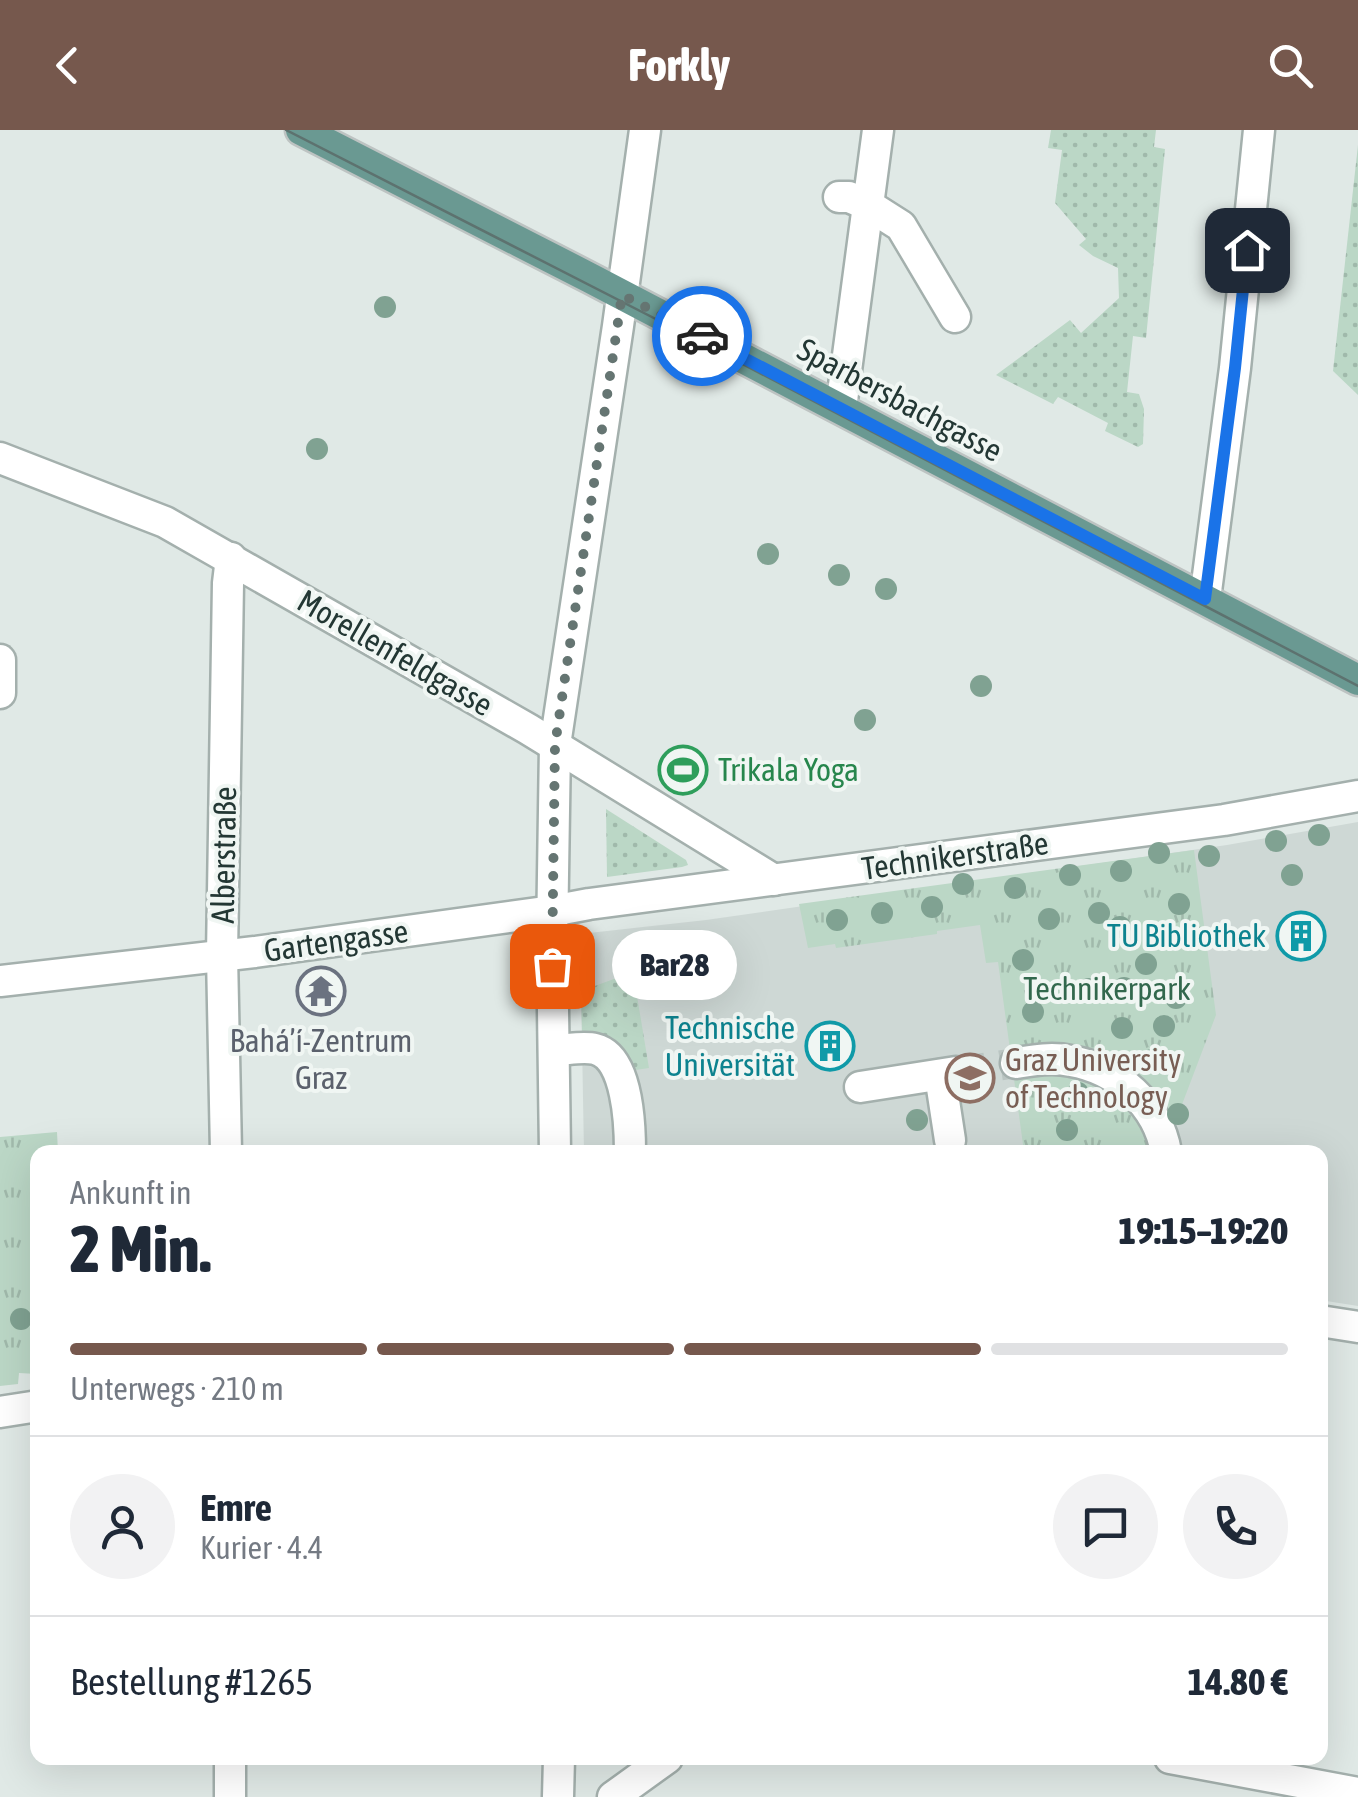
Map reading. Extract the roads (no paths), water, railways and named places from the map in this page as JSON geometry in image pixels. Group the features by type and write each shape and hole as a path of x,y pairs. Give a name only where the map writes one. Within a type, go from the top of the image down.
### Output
{"main road":[{"name":"Sparbersbachgasse","path":"301,130 1358,680"}],"street":[{"path":"555,1145 555,745 645,130"},
{"path":"841,408 854,201 878,130"},
{"path":"1205,599 1235,368 1259,130"},
{"path":"854,201 901,226 955,317"},
{"name":"Morellenfeldgasse","path":"0,458 165,522 555,745 774,880"},
{"name":"Alberstraße","path":"226,1145 222,956 231,558"},
{"path":"0,660 0,693"},
{"name":"Technikerstraße","path":"552,911 1224,820 1358,796"},
{"name":"Gartengasse","path":"0,981 222,956 552,911"},
{"path":"554,1050 597,1049 610,1059 622,1084 630,1145"},
{"path":"1016,1063 1044,1059 1092,1066 1144,1101 1155,1117 1164,1145"},
{"path":"860,1087 948,1074 950,1140"},
{"path":"1328,1323 1358,1327"},
{"path":"0,1412 30,1407"},
{"path":"230,1765 230,1797"},
{"path":"558,1797 559,1765"},
{"path":"614,1797 657,1765"},
{"path":"1208,1765 1358,1793"}],"tunnel":[{"path":"956,1072 1016,1063"}],"tram line":[{"path":"286,130 1358,686"}],"place":[{"name":"Trikala Yoga","path":"683,770"},
{"name":"TU Bibliothek","path":"1301,936"},
{"name":"Bar28","path":"552,966"},
{"name":"Bahá’í-Zentrum Graz","path":"321,991"},
{"name":"Technische Universität","path":"830,1046"},
{"name":"Graz University of Technology","path":"970,1078"}],"park label":[{"name":"Technikerpark","path":"1107,989"}]}
